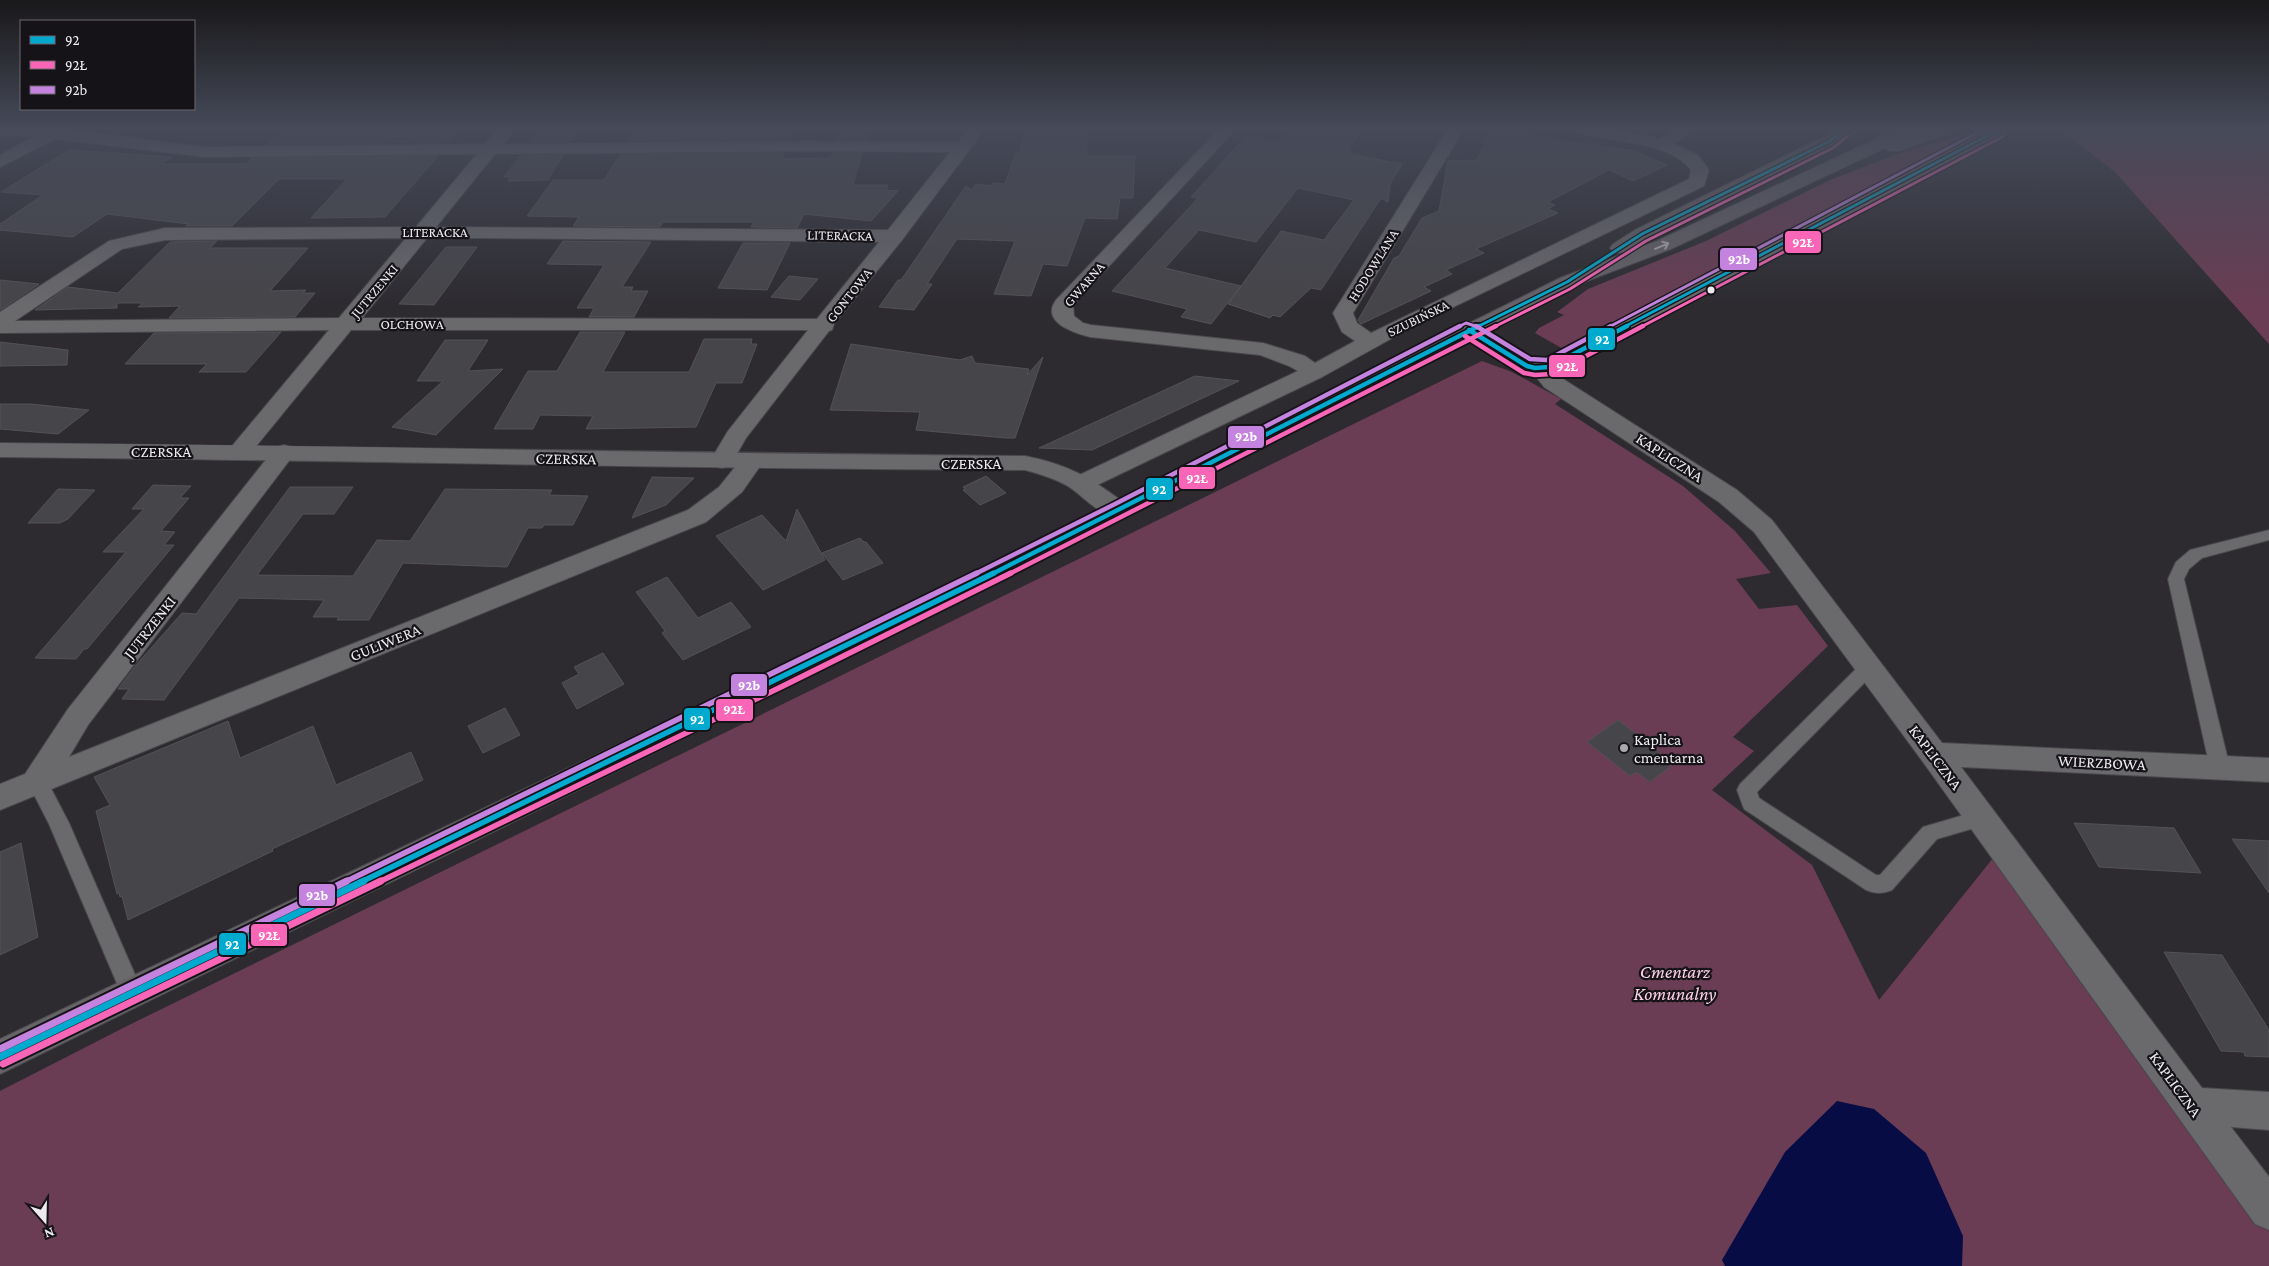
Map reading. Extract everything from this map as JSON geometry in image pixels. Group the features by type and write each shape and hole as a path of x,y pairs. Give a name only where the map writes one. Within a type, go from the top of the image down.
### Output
{"main road":[{"path":"1567,282 1642,234 1735,188"},
{"path":"0,1057 780,679 1118,511 1262,435 1567,282 1664,245 1783,188"}],"street":[{"name":"JUTRZENKI","path":"240,451 459,188"},
{"name":"GONTOWA","path":"722,461 736,436 825,326 932,188"},
{"name":"GWARNA","path":"1172,188 1063,304 1062,310 1065,319 1076,327 1090,331 1263,349 1280,354 1314,372"},
{"name":"HODOWLANA","path":"1371,342 1355,333 1345,323 1343,313 1420,188"},
{"name":"SZUBIŃSKA","path":"1082,483 1314,372 1371,342 1686,188"},
{"path":"1469,330 1528,366 1541,369 1569,358 1889,188"},
{"name":"LITERACKA","path":"0,321 116,245 156,236 423,232 895,236"},
{"name":"OLCHOWA","path":"0,327 346,324 807,324 825,326"},
{"name":"KAPLICZNA","path":"1541,369 1552,382 1728,496 1763,526 1803,576 2269,1210"},
{"name":"CZERSKA","path":"0,450 240,451 751,462 1025,463 1063,472 1082,483 1118,511"},
{"name":"JUTRZENKI","path":"37,781 78,717 284,452"},
{"name":"GULIWERA","path":"0,797 697,516 723,498 739,482 751,462"},
{"name":"WIERZBOWA","path":"1934,754 2269,770"},
{"path":"2192,1106 2269,1111"}],"lane":[{"path":"2220,768 2176,578 2182,566 2196,554 2269,535"},
{"path":"1869,667 1747,790 1751,803 1873,884 1885,884 1930,833 1981,818"},
{"path":"37,781 58,823 132,993"}],"green space":[{"path":"1814,188 1870,188 1782,232 1565,350 1535,333 1539,328 1564,315 1557,312 1588,289 1706,241"},
{"path":"2129,188 2269,188 2269,344"},
{"name":"Cmentarz Komunalny","path":"1482,361 1512,372 1561,399 1555,404 1683,486 1735,531 1771,573 1736,579 1759,609 1797,605 1828,646 1733,737 1754,751 1712,790 1812,865 1879,1000 2002,847 2269,1218 2269,1266 0,1266 0,1091 125,1027"}],"shaded area":[{"path":"1837,1101 1874,1109 1926,1153 1963,1236 1962,1266 1725,1266 1722,1260 1785,1152"}],"building":[{"path":"7,188 270,188 232,226 186,226 189,224 107,214 73,237 0,230 0,224 43,195 1,192"},
{"path":"339,188 410,188 385,217 311,218"},
{"path":"547,188 887,188 886,190 898,191 871,221 804,214 797,228 751,227 754,222 663,222 660,227 573,226 579,217 527,216"},
{"path":"965,188 972,190 973,188 1133,188 1133,198 1120,198 1117,219 1085,218 1067,266 1043,264 1031,296 994,294 1015,241 957,239 927,284 932,284 914,310 879,307 898,280 901,280"},
{"path":"1199,188 1298,188 1256,242 1199,230 1165,268 1241,286 1211,324 1181,317 1187,309 1112,291 1198,198 1191,197"},
{"path":"1298,188 1390,188 1388,202 1381,198 1321,290 1311,288 1280,317 1273,315 1270,318 1228,304 1281,231 1324,240 1354,200"},
{"path":"1443,188 1575,188 1548,202 1555,205 1548,209 1558,213 1476,249 1484,253 1446,270 1452,274 1424,287 1431,291 1361,324 1358,320 1394,258 1399,256 1422,218 1439,211"},
{"path":"217,241 210,248 308,248 270,291 306,290 303,293 315,293 295,317 169,318 180,306 138,307 143,303 117,303 117,308 35,310 68,287 118,293 170,242"},
{"path":"563,241 651,242 622,287 633,287 631,291 648,291 634,317 589,317 594,308 577,308 604,265 547,264"},
{"path":"743,243 790,243 767,290 718,288"},
{"path":"446,247 477,247 434,305 399,304"},
{"path":"789,276 818,279 800,300 771,297"},
{"path":"0,280 39,284 0,310"},
{"path":"281,332 246,372 199,372 207,364 125,364 154,333"},
{"path":"580,332 625,332 603,372 689,372 704,339 752,339 751,344 757,344 742,383 716,383 696,427 586,429 593,416 540,415 533,429 494,429 528,371 557,371"},
{"path":"445,340 488,340 468,371 503,369 436,435 392,427 443,381 417,381"},
{"path":"0,342 68,350 67,365 0,366"},
{"path":"851,344 960,360 972,356 975,363 1029,369 1027,375 1043,357 1015,438 1006,438 916,430 920,412 830,410"},
{"path":"1195,376 1239,381 1092,450 1039,448"},
{"path":"0,404 31,404 89,410 58,434 0,429"},
{"path":"986,476 1006,493 980,505 963,490 965,489 963,487"},
{"path":"652,477 694,478 666,505 632,518"},
{"path":"153,485 191,486 180,498 189,498 161,531 175,532 164,545 174,545 87,649 84,649 76,659 35,658 126,552 103,552 144,509 132,509"},
{"path":"290,487 353,487 334,514 303,514 257,575 353,576 377,540 410,541 445,489 552,490 549,495 588,496 573,525 544,525 542,528 528,528 507,567 403,563 369,620 337,620 339,617 313,617 324,600 239,598 164,700 122,699 129,689 118,689 136,665 182,613 196,614"},
{"path":"58,489 95,490 68,519 60,523 28,523"},
{"path":"797,509 825,560 763,590 716,536 762,515 786,541"},
{"path":"860,538 866,542 883,563 843,580 822,553"},
{"path":"667,577 698,618 731,602 751,627 683,660 662,633 665,631 636,592"},
{"path":"603,653 624,684 577,709 562,683 579,674 574,667"},
{"path":"505,708 520,735 483,753 468,726"},
{"name":"Kaplica cmentarna","path":"1618,720 1661,753 1656,756 1670,767 1650,782 1636,772 1630,776 1587,742"},
{"path":"228,721 240,758 313,726 336,785 411,752 423,780 272,849 273,851 128,920 122,896 120,897 119,893 117,894 96,811 110,805 94,777"},
{"path":"2074,823 2174,828 2201,873 2099,867"},
{"path":"2232,839 2269,841 2269,893"},
{"path":"21,843 38,937 0,955 0,852"},
{"path":"2164,952 2222,955 2269,1030 2269,1057 2245,1056 2244,1052 2221,1051"}],"transit line":[{"name":"92","path":"0,1057 780,679 1118,511 1262,435 1567,282 1642,234 1735,188"},
{"name":"92Ł","path":"3,1064 783,686 1121,518 1265,442 1570,289 1646,241 1752,188"},
{"name":"92b","path":"0,1049 777,672 1115,504 1466,323 1473,324 1530,359 1547,360 1872,188"},
{"name":"92","path":"1469,330 1527,366 1535,368 1549,367 1888,188"},
{"name":"92Ł","path":"1465,336 1524,373 1535,375 1552,374 1905,188"}],"place":[{"name":"Kaplica cmentarna","path":"1624,748"}]}
